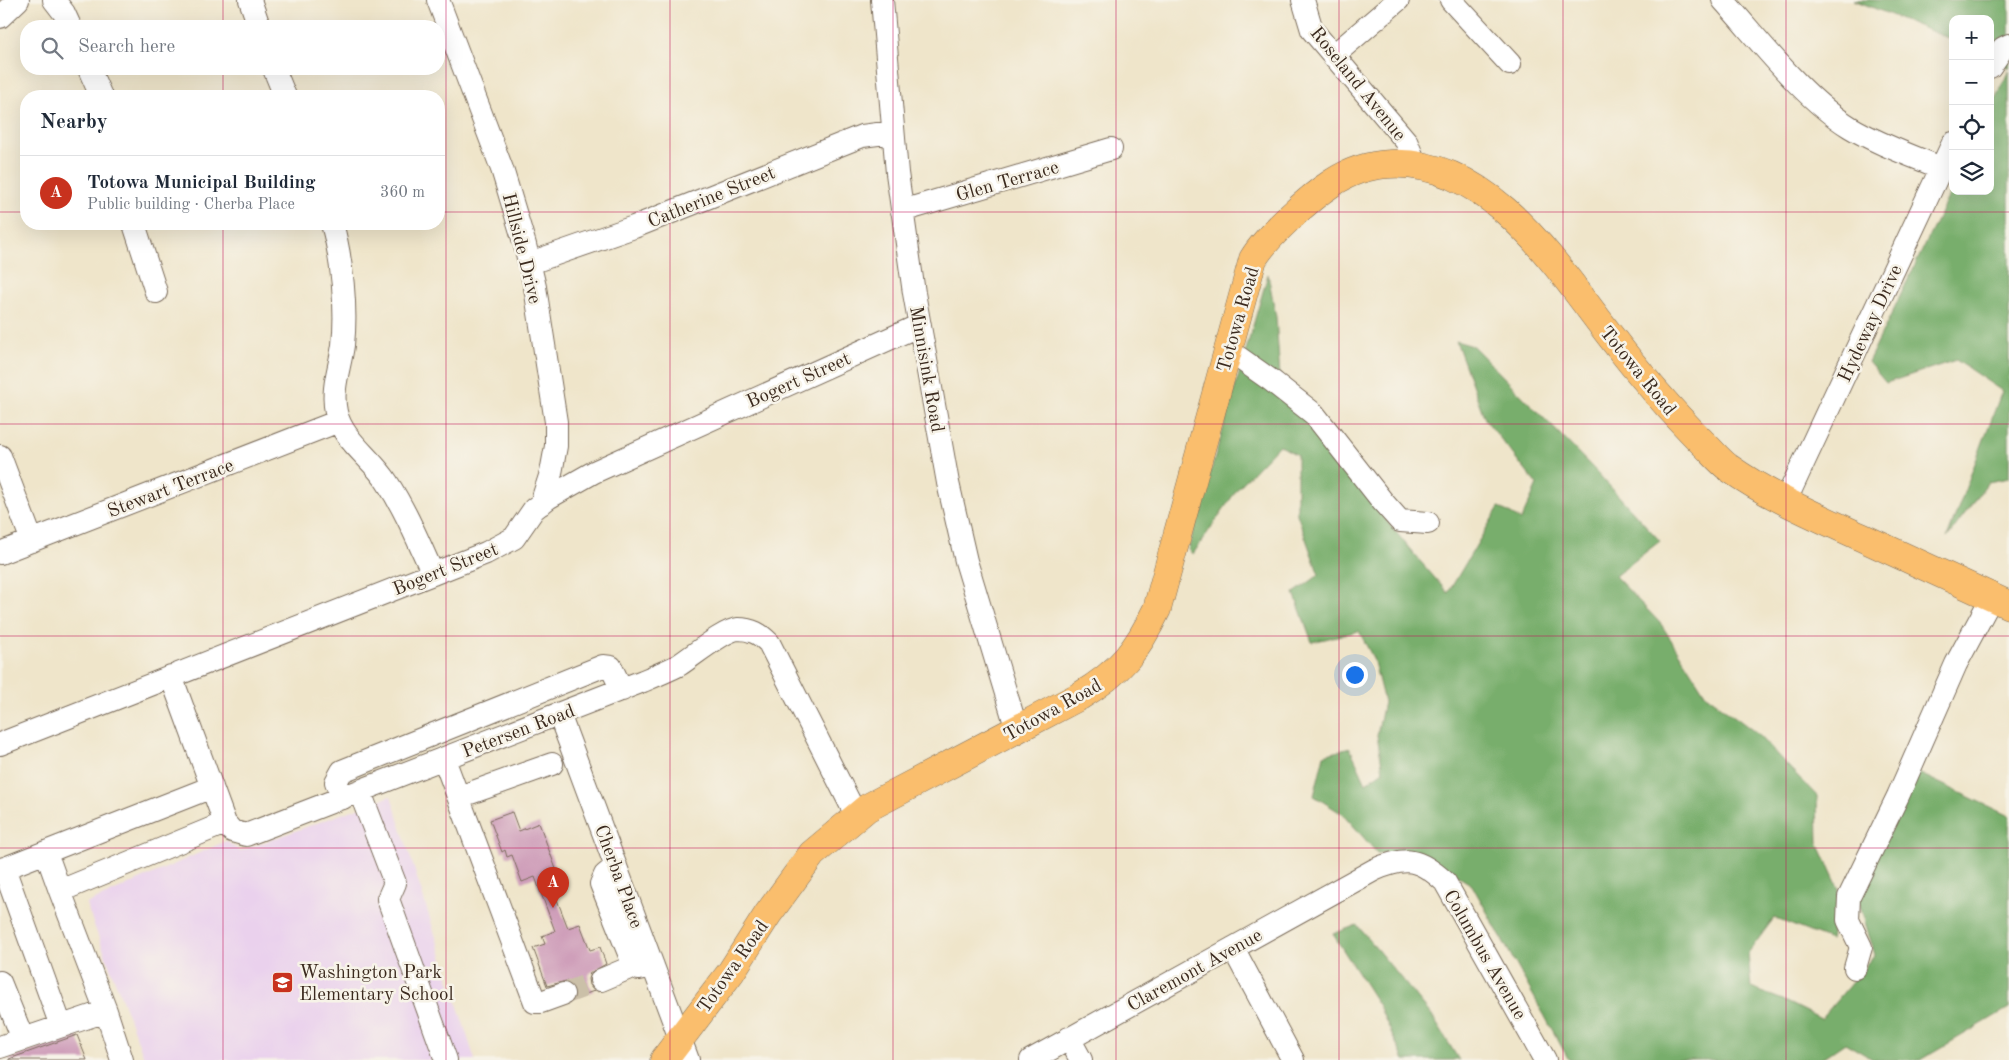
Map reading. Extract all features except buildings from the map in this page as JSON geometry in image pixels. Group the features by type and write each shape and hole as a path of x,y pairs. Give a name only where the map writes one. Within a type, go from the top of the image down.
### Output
{"main road":[{"name":"Totowa Road","path":"664,1060 684,1049 768,914 812,854 867,808 1017,730 1104,682 1122,665 1144,637 1157,609 1253,259 1260,247 1318,192 1339,178 1359,169 1379,165 1416,165 1448,173 1469,184 1495,202 1552,258 1610,336 1680,420 1728,467 1785,502 2000,601"}],"street":[{"path":"0,17 18,0"},
{"path":"54,0 67,20"},
{"path":"250,0 257,20"},
{"name":"Hillside Drive","path":"438,0 502,169 530,263 556,422 556,446 551,473 540,504"},
{"name":"Minnisink Road","path":"882,0 893,132 902,211 920,325 959,535 1017,730"},
{"name":"Roseland Avenue","path":"1304,0 1312,30 1406,141 1416,165"},
{"path":"1333,56 1398,0"},
{"path":"1451,0 1510,64"},
{"path":"1723,0 1789,74 1822,107 1850,127 1940,168"},
{"path":"1994,61 2003,48 2009,45"},
{"path":"92,75 98,90"},
{"path":"276,75 283,90"},
{"name":"Catherine Street","path":"530,263 634,228 862,136 893,132"},
{"name":"Glen Terrace","path":"902,211 1111,149"},
{"name":"Hydeway Drive","path":"1785,502 1949,150"},
{"path":"136,230 156,292"},
{"path":"334,230 339,248 343,308 343,344 334,398 339,421 342,430 373,463 387,482 415,532 433,574"},
{"name":"Bogert Street","path":"0,744 502,546 514,538 534,509 540,504 594,472 920,325"},
{"path":"1228,350 1314,414 1400,521 1428,523"},
{"name":"Stewart Terrace","path":"0,554 339,421"},
{"path":"0,456 32,541"},
{"path":"1855,968 1861,947 1848,920 1849,897 1898,796 1956,664 2000,601"},
{"name":"Petersen Road","path":"225,824 232,831 246,835 352,795 622,690 678,665 726,633 737,629 750,630 760,634 769,643 857,816"},
{"path":"446,1060 388,899 394,883 352,795 336,782 342,771 603,666 611,667 622,690"},
{"path":"60,891 225,824 171,676"},
{"name":"Cherba Place","path":"559,714 616,866 643,966 684,1049"},
{"path":"471,719 482,744"},
{"path":"444,759 535,1002 541,1002 563,994"},
{"path":"459,797 552,764"},
{"path":"61,1026 2,869 212,788"},
{"path":"46,852 106,1011 122,1060"},
{"name":"Columbus Avenue","path":"1358,879 1388,864 1413,860 1424,864 1445,882 1545,1060"},
{"path":"601,980 643,966 601,884 605,875 616,866"},
{"name":"Claremont Avenue","path":"1030,1060 1358,879"},
{"path":"1232,948 1293,1060"},
{"path":"0,982 22,1039"},
{"path":"0,1047 106,1011"},
{"path":"1069,1038 1081,1060"}],"shaded area":[{"name":"Washington Park Elementary School","path":"391,796 475,1060 145,1060 86,904 226,841 240,851"}],"green space":[{"path":"1854,0 2009,0 2009,68 1994,59 1994,15 1949,15 1949,38"},
{"path":"2009,71 2009,478 1988,482 1947,538 2002,391 1956,360 1886,383 1868,362 1949,195 1994,195 1994,101"},
{"path":"1268,274 1276,317 1281,391 1448,593 1499,507 1521,520 1537,485 1485,419 1456,341 1473,346 1593,468 1660,541 1615,576 1661,624 1706,695 1755,732 1817,796 1818,843 1839,889 1830,940 1774,918 1748,953 1751,988 1783,1000 1821,1019 1875,955 1858,899 1908,768 2009,816 2009,1008 1920,1060 1874,1060 1845,1043 1820,1060 1569,1060 1472,885 1448,870 1407,853 1377,853 1344,815 1314,796 1324,755 1350,748 1366,783 1383,771 1377,735 1384,702 1373,658 1359,631 1312,642 1294,593 1319,575 1297,514 1297,455 1279,445 1238,488 1193,554 1188,550"},
{"path":"1357,925 1432,1016 1459,1060 1404,1060 1379,1006 1333,934"}],"tunnel":[{"path":"563,994 601,980"}],"place":[{"name":"Totowa Municipal Building","path":"553,908"},
{"name":"Washington Park Elementary School","path":"283,982"}]}
